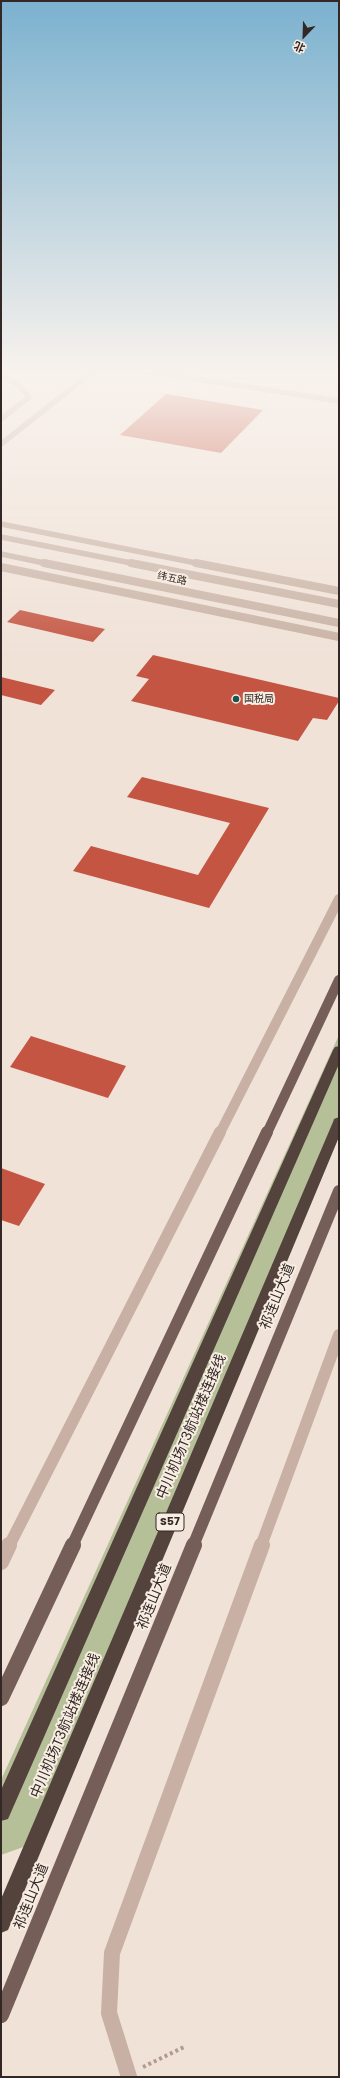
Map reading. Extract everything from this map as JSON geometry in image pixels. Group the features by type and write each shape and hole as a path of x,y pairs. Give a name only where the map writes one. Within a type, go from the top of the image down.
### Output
{"highway":[{"name":"中川机场T3航站楼连接线","path":"1,1812 339,1050"},
{"name":"中川机场T3航站楼连接线","path":"1,1923 339,1122"}],"main road":[{"path":"1,1698 339,980"},
{"name":"祁连山大道","path":"1,2015 339,1191"}],"street":[{"path":"1,524 339,591"},
{"name":"纬五路","path":"1,537 339,604"},
{"name":"纬五路","path":"1,554 339,623"},
{"path":"1,567 339,637"},
{"path":"1,1562 339,899"},
{"path":"128,2076 109,2013 112,1953 339,1335"}],"path":[{"path":"128,2076 184,2047"}],"green space":[{"path":"339,1035 339,1115 26,1846 1,1855 1,1780"}],"building":[{"path":"20,610 105,629 93,642 7,622"},
{"name":"国税局","path":"153,655 339,698 339,701 327,720 313,718 298,741 131,701 149,679 136,676"},
{"path":"1,677 55,690 41,705 1,695"},
{"path":"142,777 269,808 209,908 73,871 91,846 198,875 230,823 127,797"},
{"path":"31,1036 126,1066 108,1098 10,1067"},
{"path":"1,1168 45,1184 19,1226 1,1220"}],"place":[{"name":"国税局","path":"236,699"}]}
